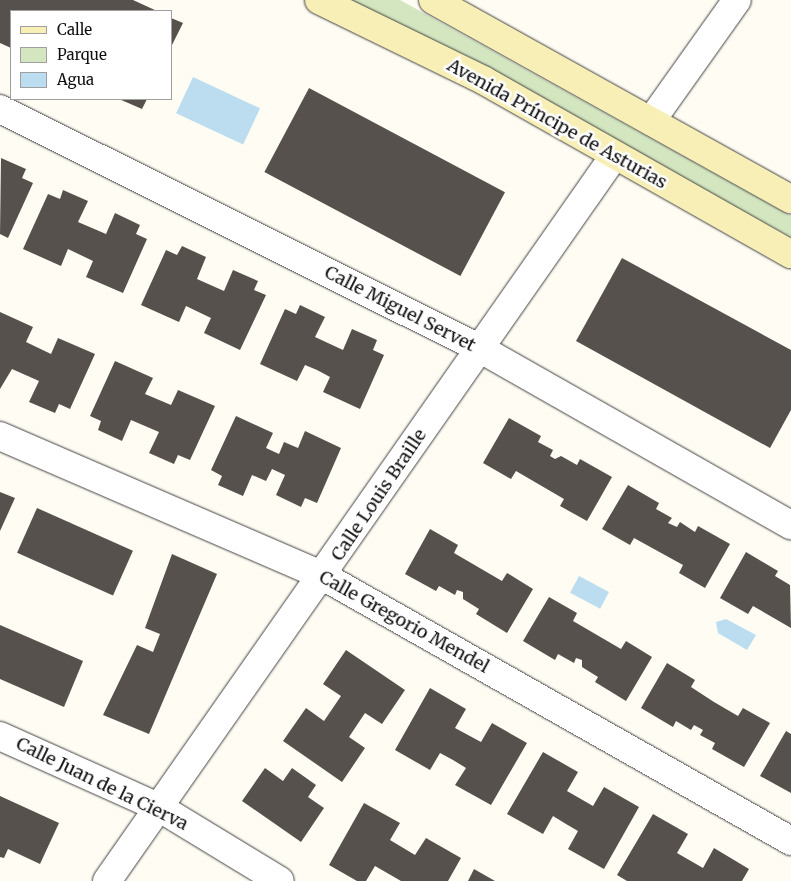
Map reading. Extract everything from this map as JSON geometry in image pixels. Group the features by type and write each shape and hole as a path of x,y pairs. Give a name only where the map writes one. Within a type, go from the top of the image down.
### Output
{"street":[{"name":"Avenida Príncipe de Asturias","path":"319,0 483,80 614,156 791,254"},
{"path":"433,0 791,198"},
{"path":"651,121 737,0"},
{"name":"Calle Miguel Servet","path":"0,109 479,348 791,525"},
{"name":"Calle Louis Braille","path":"107,881 323,576 479,348 614,156"},
{"name":"Calle Gregorio Mendel","path":"0,436 323,576 791,841"},
{"name":"Calle Juan de la Cierva","path":"0,736 160,808 280,881"}],"green space":[{"path":"351,0 400,0 791,216 791,237"}],"water":[{"path":"193,77 260,108 243,145 176,113"},
{"path":"579,576 609,592 600,609 570,593"},
{"path":"726,619 756,635 747,650 718,633 716,622"}],"building":[{"path":"0,0 133,0 155,10 10,10 10,48 0,43"},
{"path":"172,18 183,23 172,45"},
{"path":"309,88 505,192 460,276 264,172"},
{"path":"121,100 146,100 142,109"},
{"path":"1,158 26,169 22,178 33,183 8,238 0,234"},
{"path":"63,190 88,201 78,222 106,234 115,213 140,225 136,234 147,239 123,293 86,277 93,261 68,249 61,266 23,249 48,194 60,199"},
{"path":"182,246 206,257 197,279 224,291 233,270 258,281 254,290 266,295 240,350 204,333 211,318 186,306 179,322 141,305 166,250 177,255"},
{"path":"622,258 791,350 791,410 770,448 576,341"},
{"path":"300,305 325,317 315,337 343,350 352,329 377,340 373,350 384,355 360,409 323,392 330,377 317,370 305,365 297,381 260,364 285,309 296,314"},
{"path":"0,312 33,327 26,342 51,354 58,338 95,354 70,409 59,404 55,413 29,402 39,381 12,369 0,389"},
{"path":"115,361 153,378 145,394 171,405 178,390 215,406 190,460 178,455 174,464 149,453 159,432 131,420 122,441 98,430 101,421 90,416"},
{"path":"236,416 273,433 266,448 279,454 284,442 298,448 305,431 341,448 317,503 305,498 301,507 276,495 285,475 272,469 266,481 252,475 243,496 218,485 222,476 211,470"},
{"path":"509,418 541,436 538,442 553,450 550,456 555,459 561,456 577,465 580,459 612,477 587,521 560,506 564,499 516,471 511,479 483,463"},
{"path":"628,485 659,503 656,509 672,518 668,523 677,527 680,522 695,532 698,526 730,544 705,588 679,573 683,565 634,538 630,545 602,529"},
{"path":"0,492 15,498 0,531"},
{"path":"37,508 133,551 113,595 17,553"},
{"path":"430,529 458,545 454,553 502,581 507,573 533,589 507,633 476,614 479,609 463,599 463,592 457,590 455,595 439,586 436,591 405,574"},
{"path":"746,552 778,571 775,576 790,585 791,628 753,606 748,614 720,598"},
{"path":"172,554 217,574 149,734 103,715 137,645 153,652 160,634 145,628"},
{"path":"549,597 577,613 573,621 621,649 626,641 652,657 626,701 595,682 598,677 582,667 582,660 576,658 574,663 558,654 555,660 523,641"},
{"path":"0,625 83,661 64,707 0,679"},
{"path":"346,650 405,690 382,724 365,713 349,737 365,748 342,782 283,741 306,708 324,721 341,696 323,684"},
{"path":"667,663 695,680 691,687 738,716 743,708 770,723 744,767 712,749 715,743 700,735 703,730 694,725 691,730 676,721 673,727 641,708"},
{"path":"430,688 466,709 455,728 481,742 492,723 527,743 491,805 455,785 466,768 453,760 440,753 430,770 395,750"},
{"path":"786,731 791,734 791,793 760,776"},
{"path":"543,752 578,772 567,791 593,806 604,787 639,807 604,869 568,849 578,831 553,816 543,834 507,814"},
{"path":"265,768 283,781 292,768 316,785 308,797 324,808 301,842 242,801"},
{"path":"0,796 59,823 40,864 8,849 4,858 0,857"},
{"path":"364,803 400,823 390,840 415,855 426,838 461,858 448,881 401,881 375,866 366,881 357,881 329,865"},
{"path":"653,814 688,834 677,853 703,868 714,848 749,869 742,881 627,881 617,875"},
{"path":"474,869 495,881 468,881"}]}
